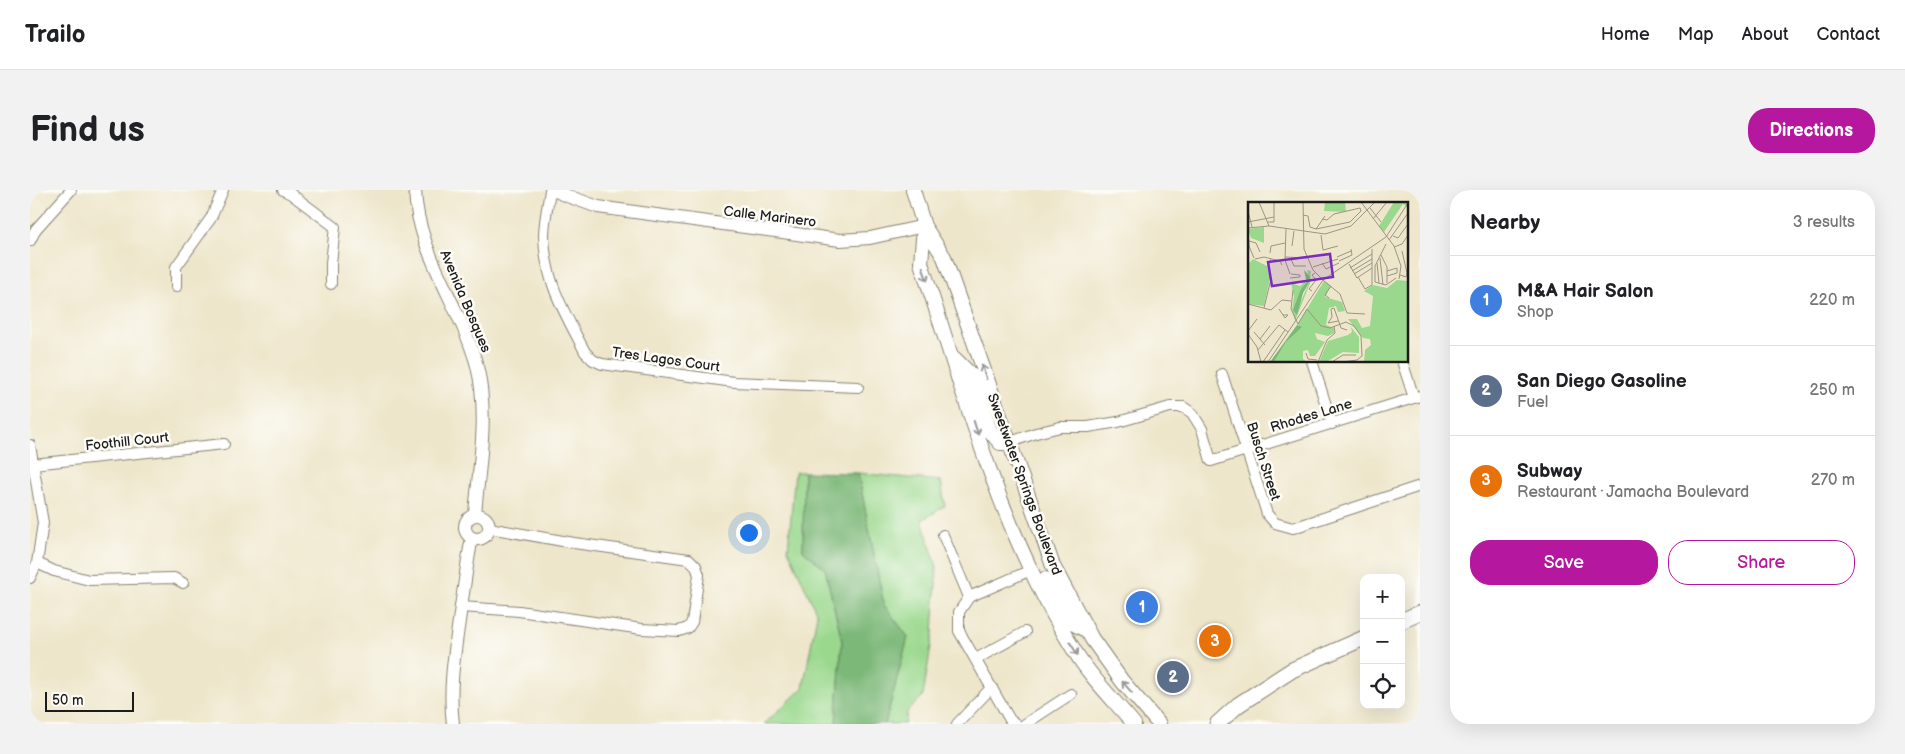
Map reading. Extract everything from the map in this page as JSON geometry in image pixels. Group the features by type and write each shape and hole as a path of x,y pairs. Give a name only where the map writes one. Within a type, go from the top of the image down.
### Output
{"main road":[{"name":"Sweetwater Springs Boulevard","path":"914,190 924,226 944,257 1008,443 1053,566 1088,631 1122,681 1159,724"},
{"name":"Sweetwater Springs Boulevard","path":"924,226 921,263 1001,502 1031,570 1074,652 1134,724"},
{"path":"952,357 972,376 990,431 1000,443 1008,443"},
{"path":"1031,570 1043,576 1070,622 1088,631"},
{"path":"1405,619 1420,613"},
{"path":"1217,724 1238,705 1292,670 1360,640"}],"street":[{"path":"30,241 36,229 71,190"},
{"path":"176,287 176,267 210,218 223,190"},
{"path":"283,190 335,227 331,284"},
{"name":"Avenida Bosques","path":"415,190 421,232 470,346 481,387 483,418 475,514"},
{"name":"Tres Lagos Court","path":"550,190 544,235 548,271 554,292 585,352 593,360 602,364 734,382 858,387"},
{"name":"Calle Marinero","path":"555,190 598,207 840,240 870,238 924,226"},
{"path":"1312,362 1332,424"},
{"path":"1402,362 1417,397"},
{"name":"Busch Street","path":"1222,374 1267,514 1275,523 1293,528 1420,486"},
{"name":"Rhodes Lane","path":"1008,443 1060,427 1088,427 1118,422 1170,407 1183,407 1192,412 1202,429 1211,461 1417,397"},
{"name":"Foothill Court","path":"33,464 224,444"},
{"path":"30,445 42,523 37,563 30,578"},
{"path":"475,514 486,518 489,528 483,537 472,538 468,535 465,525 470,516 475,514"},
{"path":"461,607 519,612 642,629 679,631 688,628 692,622 699,575 696,566 688,559 564,542 489,528"},
{"path":"943,535 969,597"},
{"path":"453,724 451,705 453,656 467,559 472,538"},
{"path":"37,563 54,571 89,580 174,578 183,583"},
{"path":"1016,724 1010,720 959,631 959,612 969,597 1031,570"},
{"path":"976,659 1026,632"},
{"path":"957,724 992,687"},
{"path":"1025,724 1071,694"}],"green space":[{"path":"795,472 804,472 803,550 825,569 842,641 836,724 764,724 803,688 817,614 788,549"},
{"path":"804,472 858,473 884,605 908,637 885,724 836,724 842,641 825,569 803,550"},
{"path":"858,473 941,481 945,506 922,520 937,567 933,634 923,696 907,712 905,724 885,724 908,637 884,605"}],"place":[{"name":"M&A Hair Salon","path":"1142,607"},
{"name":"Subway","path":"1215,641"},
{"name":"San Diego Gasoline","path":"1173,677"}]}
